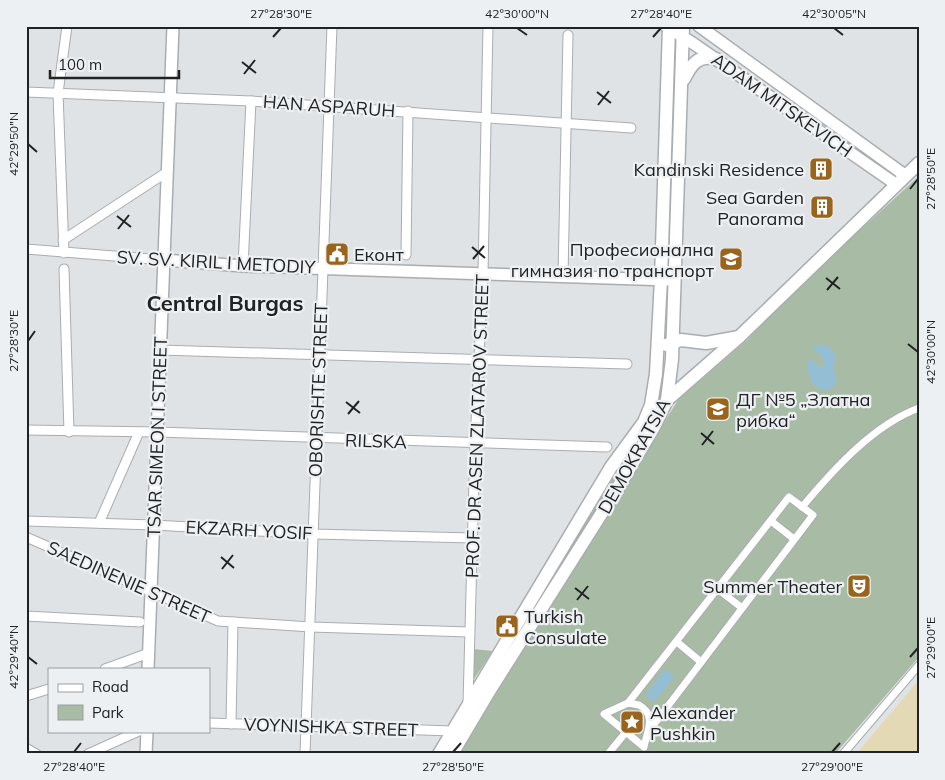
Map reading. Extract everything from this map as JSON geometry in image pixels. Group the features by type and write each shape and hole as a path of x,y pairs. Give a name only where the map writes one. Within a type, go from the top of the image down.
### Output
{"main road":[{"name":"DEMOKRATSIA","path":"439,754 612,467 644,422 654,397 661,279 668,27"},
{"name":"DEMOKRATSIA","path":"452,754 490,690 622,481 667,400 671,380 683,82 683,31"},
{"path":"683,82 695,61 707,56 716,59"},
{"path":"667,400 739,337 919,163"},
{"path":"657,353 672,341 706,343 739,337"}],"street":[{"path":"64,253 58,93 67,26"},
{"name":"TSAR SIMEON I STREET","path":"148,668 174,26"},
{"name":"OBORISHTE STREET","path":"305,754 311,627 321,268 332,26"},
{"name":"PROF. DR ASEN ZLATAROV STREET","path":"468,705 475,444 483,272 488,26"},
{"name":"ADAM MITSKEVICH","path":"668,27 683,31 716,59 897,185"},
{"name":"ADAM MITSKEVICH","path":"707,28 906,176"},
{"path":"563,276 568,35"},
{"name":"HAN ASPARUH","path":"26,92 170,99 251,100 630,128"},
{"path":"243,266 251,100"},
{"path":"406,255 408,112"},
{"path":"63,240 168,172"},
{"name":"SV. SV. KIRIL I METODIY","path":"26,249 243,266 483,272 675,280"},
{"path":"64,269 69,432"},
{"path":"160,350 628,364"},
{"path":"802,506 832,471 855,449 905,412 919,408"},
{"name":"RILSKA","path":"26,430 158,432 316,439 607,447"},
{"path":"99,523 139,432"},
{"path":"628,703 639,705 647,711 650,721 644,747 604,714 628,703 719,590 789,497 813,515 649,731"},
{"name":"EKZARH YOSIF","path":"26,521 154,525 314,534 472,538"},
{"path":"771,521 794,539"},
{"name":"SAEDINENIE STREET","path":"26,537 218,621 311,627 469,632"},
{"path":"719,590 742,608"},
{"path":"26,616 140,622"},
{"path":"231,724 233,622"},
{"path":"677,642 701,662"},
{"path":"108,668 149,653"},
{"path":"842,754 919,665"},
{"path":"26,696 48,688"},
{"name":"VOYNISHKA STREET","path":"210,723 453,731"},
{"path":"88,754 141,732"},
{"path":"143,732 146,754"},
{"path":"608,754 626,732"},
{"path":"26,747 38,754"}],"green space":[{"path":"919,176 919,657 835,754 457,754 678,400 747,340 797,288"},
{"path":"613,472 620,476 442,754"},
{"path":"473,649 493,651 474,679"}],"sand":[{"path":"919,680 919,754 856,754"}],"water":[{"path":"827,345 836,354 834,371 836,384 834,387 823,391 811,382 807,365 810,359 816,362 818,367 824,366 822,357 813,349 814,346"},
{"path":"665,669 674,677 654,702 645,695"}],"place":[{"name":"Kandinski Residence","path":"821,169"},
{"name":"Sea Garden Panorama","path":"822,207"},
{"name":"Еконт","path":"337,254"},
{"name":"Професионална гимназия по транспорт","path":"731,259"},
{"name":"ДГ №5 „Златна рибка“","path":"718,409"},
{"name":"Summer Theater","path":"859,586"},
{"name":"Turkish Consulate","path":"507,626"},
{"name":"Alexander Pushkin","path":"632,722"}],"district":[{"name":"Central Burgas","path":"225,303"}]}
